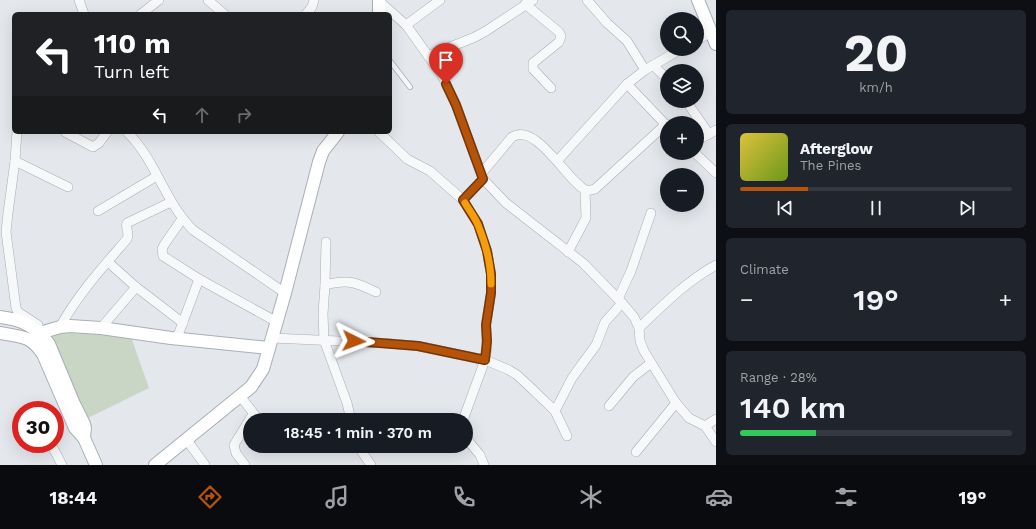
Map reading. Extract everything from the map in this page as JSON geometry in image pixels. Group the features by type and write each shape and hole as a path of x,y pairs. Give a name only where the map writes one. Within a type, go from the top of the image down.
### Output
{"street":[{"path":"79,0 83,12"},
{"path":"144,12 159,0"},
{"path":"208,0 222,12"},
{"path":"308,12 312,7 314,0"},
{"path":"379,0 406,25 451,92 482,177 506,203 583,264 620,301 634,317 639,328 642,346 676,403 689,418 705,426 716,442"},
{"path":"379,0 379,12"},
{"path":"406,25 440,0"},
{"path":"587,0 607,23 627,41 648,68 660,75"},
{"path":"700,1 716,44"},
{"path":"428,56 480,34 529,2 559,32 561,36 559,42 534,63 532,67 551,88"},
{"path":"704,36 711,32"},
{"path":"558,160 627,84 648,68 669,56"},
{"path":"627,84 660,119"},
{"path":"692,108 712,132"},
{"path":"463,200 512,137 516,135 527,136 536,141 558,160 578,185 589,191 595,189 660,130"},
{"path":"17,134 6,232 14,302 18,312 43,332 84,424 84,438"},
{"path":"69,134 93,147 99,143 106,134"},
{"path":"129,134 135,139 145,154 182,219 193,230 285,293"},
{"path":"155,465 251,387 259,377 263,369 285,293 319,162 323,151 336,134"},
{"path":"381,134 407,159 430,171 463,200 478,224 487,251 491,274 491,293 486,325 487,341 485,360 466,413"},
{"path":"702,160 716,173"},
{"path":"15,161 68,187"},
{"path":"98,211 157,176"},
{"path":"568,252 586,218 585,190"},
{"path":"60,327 79,295 127,239 129,233 126,227 127,223 171,202"},
{"path":"555,411 568,385 596,345 605,322 620,301 651,213"},
{"path":"182,219 164,245 162,253 166,259 276,322"},
{"path":"326,242 325,285 322,320 324,340 349,413"},
{"path":"108,262 183,323"},
{"path":"639,328 684,287 704,271 716,265"},
{"path":"177,338 199,279"},
{"path":"325,285 339,282 352,282 376,292"},
{"path":"102,328 136,286"},
{"path":"0,317 15,318 43,332 70,326 102,328 177,338 270,343 324,340 383,343 418,346 485,360 518,375 555,411 567,436"},
{"path":"0,333 29,338 43,354 75,428 84,438 96,465"},
{"path":"609,406 633,377 651,363"},
{"path":"240,396 253,413"},
{"path":"636,452 676,403"},
{"path":"705,426 716,419"},
{"path":"243,434 234,445 236,453 245,465"},
{"path":"186,439 205,465"},
{"path":"473,446 480,455 484,465"},
{"path":"55,453 62,465"},
{"path":"363,453 371,465"}],"lane":[{"path":"392,64 410,87"}],"green space":[{"path":"62,332 131,337 149,388 84,420 51,336"}],"slow traffic":[{"path":"465,203 478,224 487,251 491,274 491,284"}],"route":[{"path":"354,341 418,346 485,360 487,348 486,325 491,293 491,274 487,251 478,224 463,200 483,179 451,92 446,84"}]}
